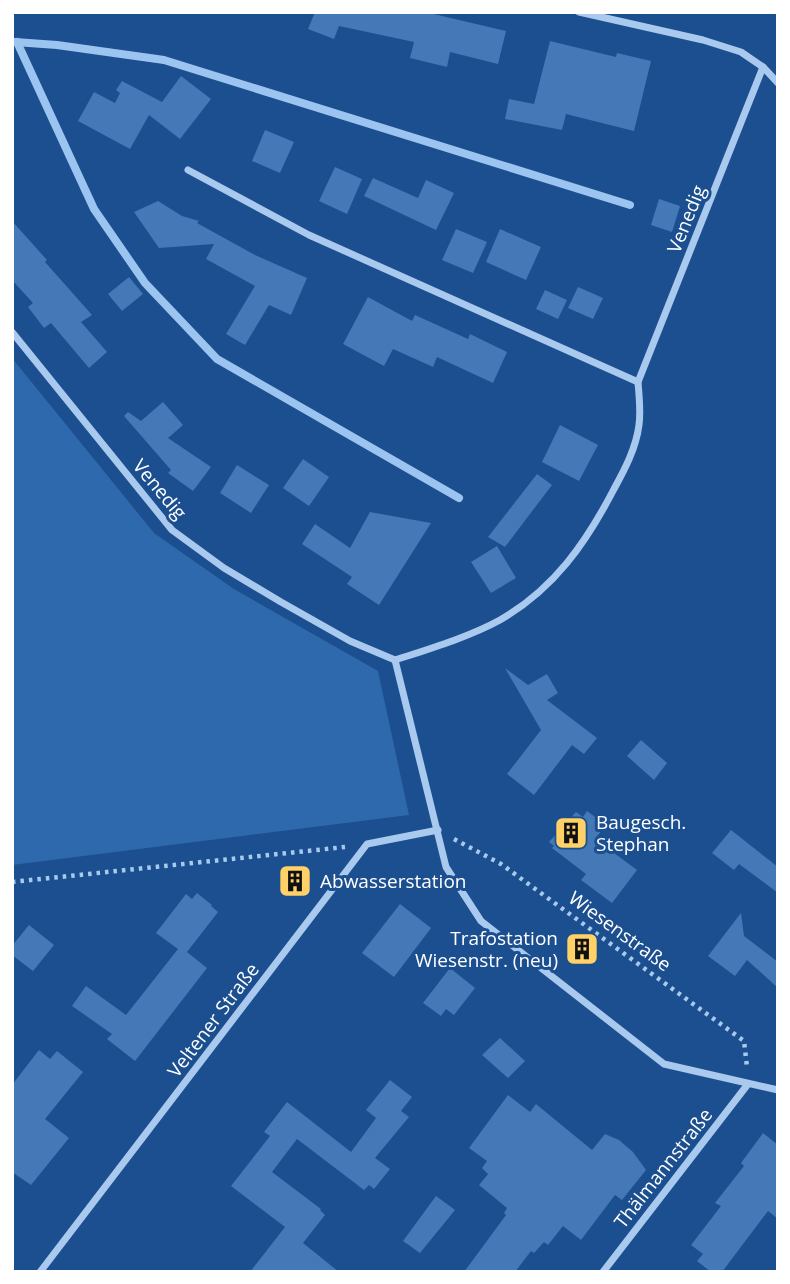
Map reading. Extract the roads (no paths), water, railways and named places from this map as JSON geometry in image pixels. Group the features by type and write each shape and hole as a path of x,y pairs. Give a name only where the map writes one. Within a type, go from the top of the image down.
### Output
{"street":[{"path":"579,12 703,40 741,52 763,67 778,83"},
{"name":"Venedig","path":"12,332 172,530 223,568 350,641 395,660 454,640 500,620 537,593 563,569 595,526 628,464 639,425 638,382 763,67"},
{"path":"188,170 309,235 638,382"},
{"path":"395,660 446,867 481,920 664,1064 778,1090"},
{"name":"Veltener Straße","path":"40,1272 367,845 438,831"},
{"name":"Thälmannstraße","path":"603,1272 748,1084"}],"waterway":[{"path":"15,42 164,60 630,205"},
{"path":"17,42 94,209 145,283 217,359 459,498"}],"place":[{"name":"Baugesch. Stephan","path":"571,833"},
{"name":"Abwasserstation","path":"295,881"},
{"name":"Trafostation Wiesenstr. (neu)","path":"582,949"}]}
